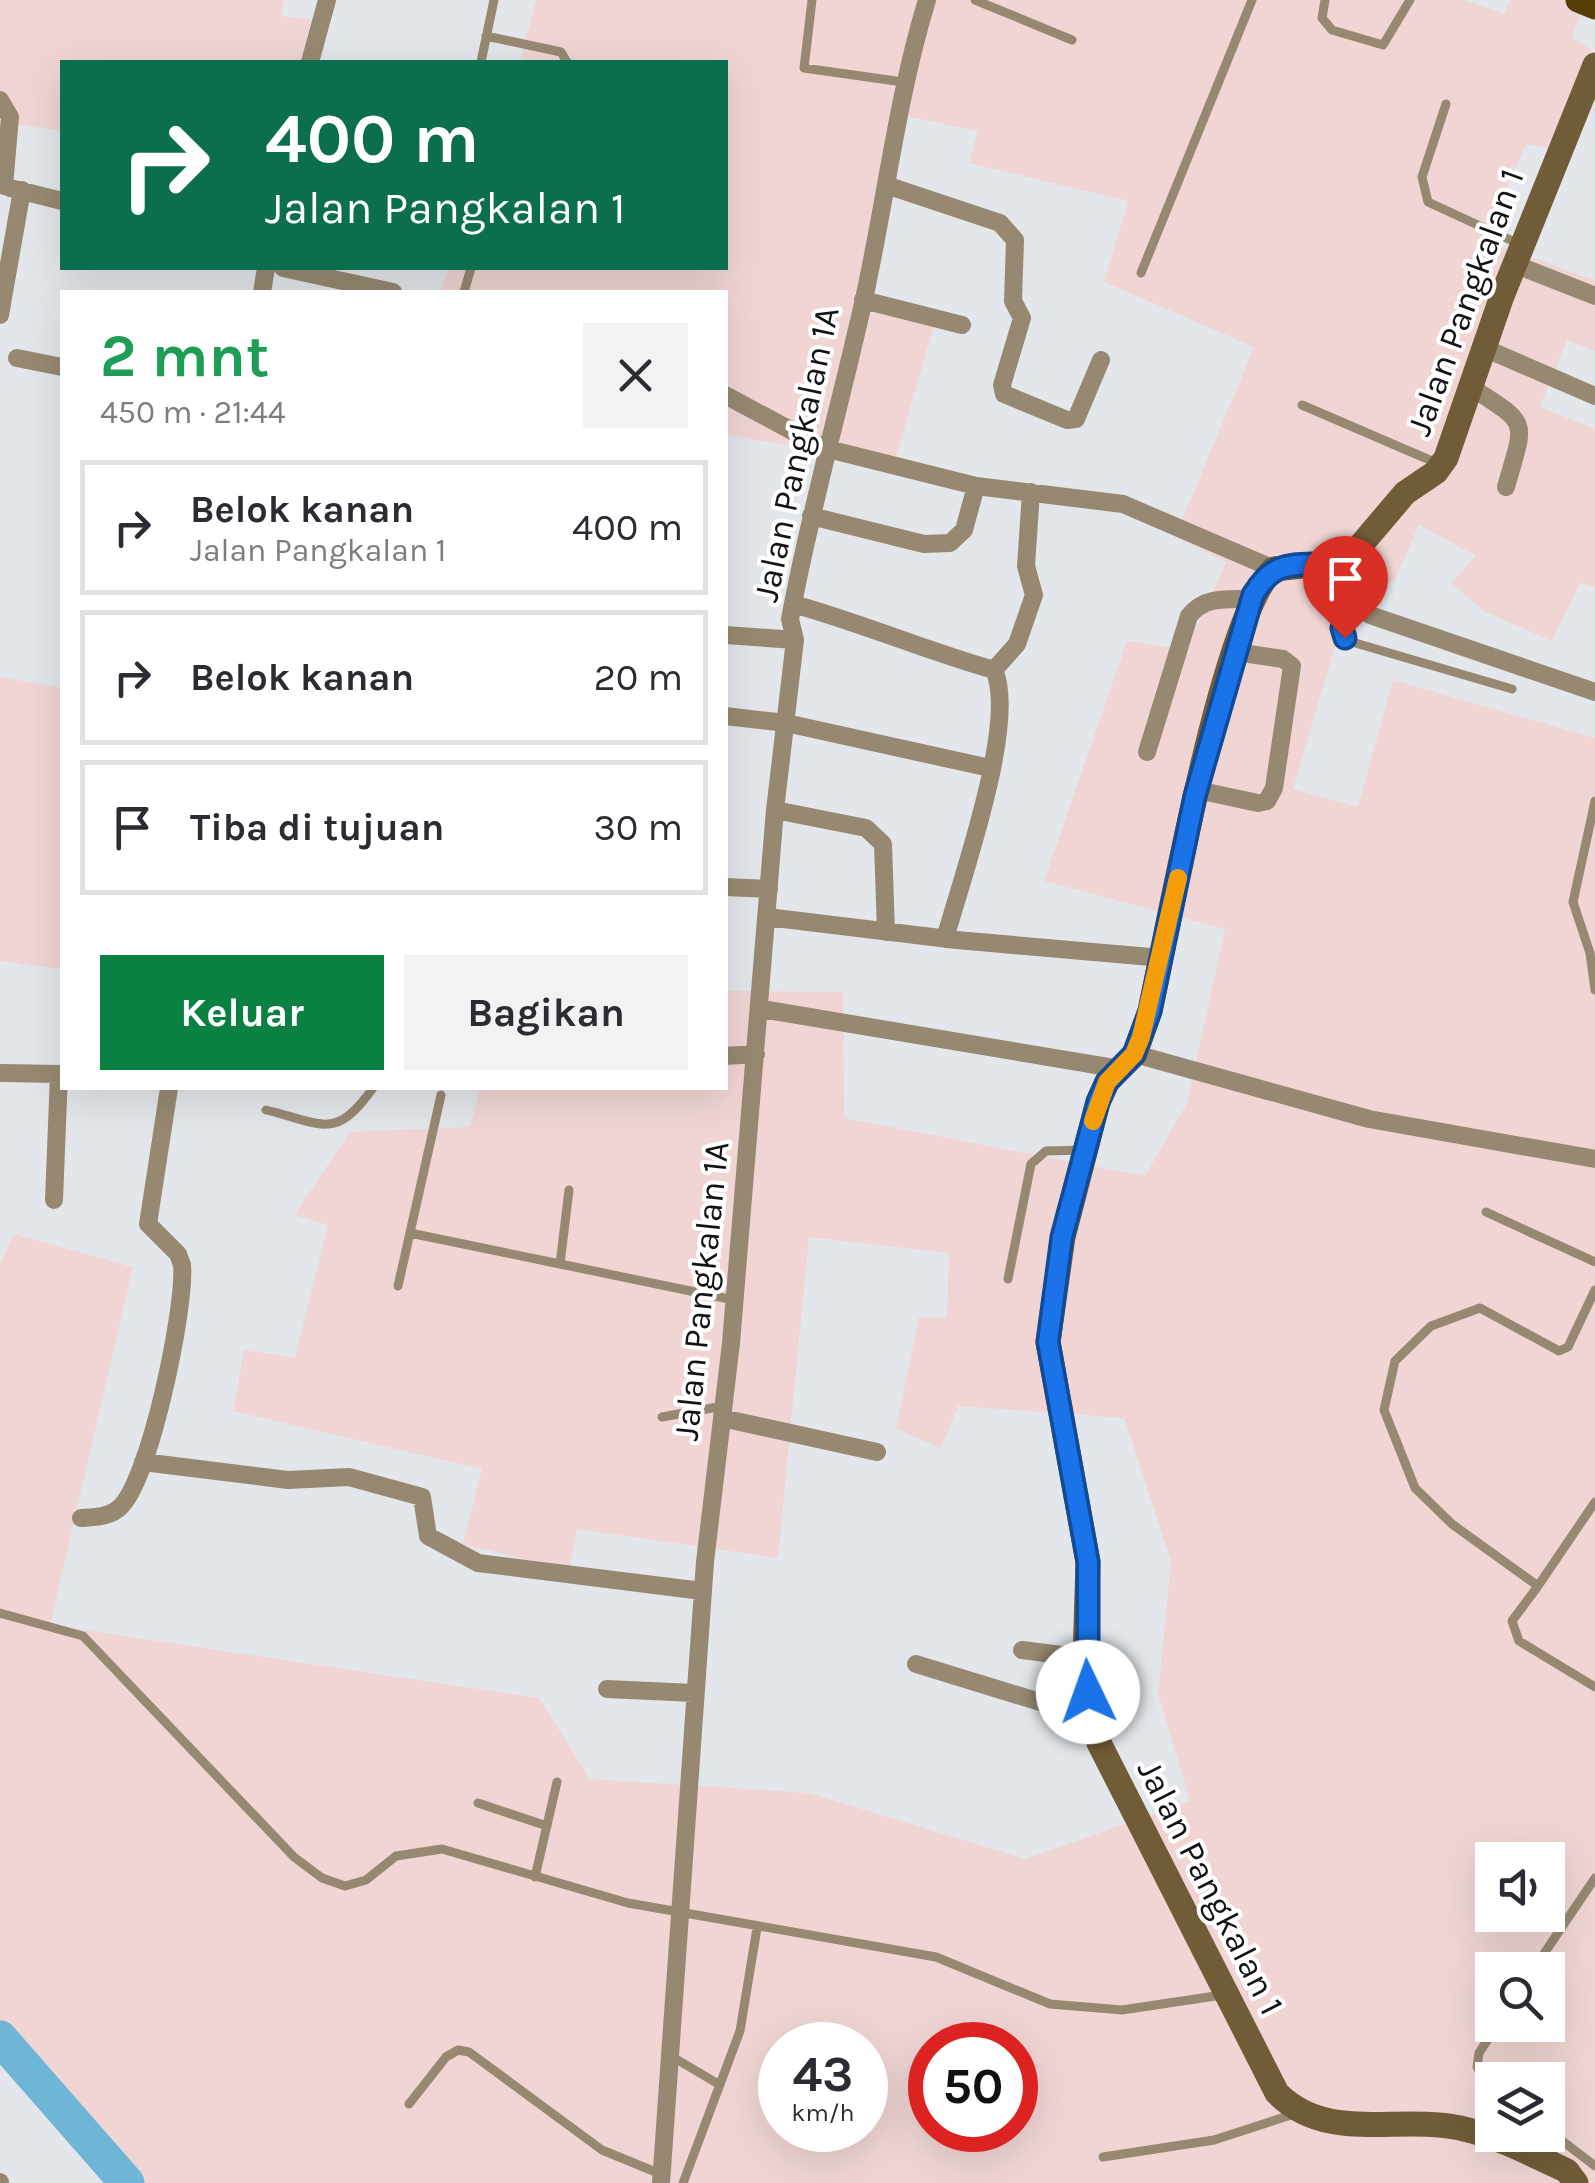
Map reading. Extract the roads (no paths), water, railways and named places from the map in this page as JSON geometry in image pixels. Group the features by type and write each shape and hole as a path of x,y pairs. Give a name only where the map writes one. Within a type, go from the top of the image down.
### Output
{"main road":[{"path":"1578,0 1595,7"},
{"name":"Jalan Pangkalan 1","path":"1332,563 1355,552 1406,494 1442,465 1518,255 1595,65"},
{"path":"1274,569 1332,563"},
{"name":"Jalan Pangkalan 1","path":"1274,569 1264,577 1252,599 1236,652 1197,790 1162,958 1127,1061 1107,1082 1086,1150 1062,1237 1048,1342 1088,1562 1085,1658 1099,1743 1277,2093 1297,2113"},
{"path":"1297,2113 1320,2122 1460,2128 1580,2169"}],"street":[{"path":"311,60 327,0"},
{"name":"Jalan Pangkalan 1A","path":"662,2179 702,1591 762,1009 775,810 795,640 790,619 824,448 863,300 904,82 927,0"},
{"path":"0,100 10,117 0,314"},
{"path":"886,185 1000,223 1015,240 1013,301 1022,318 1002,386 1004,394 1066,420 1076,419 1101,360"},
{"path":"9,187 60,200"},
{"path":"1518,255 1595,296"},
{"path":"292,270 384,290"},
{"path":"863,300 962,325"},
{"path":"1484,348 1595,396"},
{"path":"17,358 60,367"},
{"path":"1470,387 1519,420 1522,430 1506,488"},
{"path":"728,397 824,448 976,486 1123,504 1274,569"},
{"path":"811,516 924,544 950,544 964,530 976,486"},
{"path":"994,670 1017,644 1034,595 1026,566 1031,492"},
{"path":"1332,563 1353,600 1370,616 1595,692"},
{"path":"1147,752 1189,616 1197,605 1213,600 1252,599"},
{"path":"793,604 880,628 922,650 994,670"},
{"path":"728,634 795,640"},
{"path":"1197,790 1258,803 1267,800 1274,788 1292,666 1283,658 1236,652"},
{"path":"945,939 990,768 1002,700 994,670"},
{"path":"728,716 786,723 990,768"},
{"path":"775,810 866,828 878,835 884,856 886,932"},
{"path":"728,887 769,889"},
{"path":"767,917 945,939 1162,958"},
{"path":"762,1009 1127,1061 1369,1119 1595,1159"},
{"path":"728,1056 756,1054"},
{"path":"0,1074 60,1074"},
{"path":"54,1200 60,1090"},
{"path":"82,1518 120,1508 144,1462 177,1342 183,1276 178,1254 148,1224 169,1090"},
{"path":"723,1412 877,1452"},
{"path":"144,1462 288,1480 350,1478 422,1497 428,1536 478,1562 702,1591"},
{"path":"1022,1650 1085,1658"},
{"path":"916,1664 1092,1718"},
{"path":"607,1689 694,1693"}],"lane":[{"path":"482,60 494,0"},
{"path":"812,0 804,68 904,82"},
{"path":"975,0 1072,40"},
{"path":"1142,273 1252,0"},
{"path":"1325,0 1322,18 1332,30 1382,45 1410,0"},
{"path":"486,36 562,52 567,60"},
{"path":"1446,104 1422,177 1428,202 1518,255"},
{"path":"1302,405 1442,465"},
{"path":"1353,600 1342,628 1352,642 1512,690"},
{"path":"1595,801 1573,902 1595,990"},
{"path":"1580,925 1595,926"},
{"path":"266,1110 330,1125 341,1124 352,1118 373,1090"},
{"path":"398,1286 441,1096"},
{"path":"1008,1279 1031,1164 1046,1151 1086,1150"},
{"path":"560,1264 570,1190"},
{"path":"1486,1212 1595,1262"},
{"path":"410,1233 735,1300"},
{"path":"1538,1586 1452,1524 1414,1488 1384,1410 1395,1360 1431,1326 1480,1308 1559,1351 1568,1346 1595,1290"},
{"path":"662,1417 723,1412"},
{"path":"1595,1502 1512,1621 1519,1641 1595,1687"},
{"path":"0,1613 83,1636 294,1857 322,1878 345,1886 366,1880 396,1856 442,1849 683,1914 936,1957 1050,2004 1122,2010 1226,1994"},
{"path":"535,1877 557,1782"},
{"path":"478,1803 547,1826"},
{"path":"1545,1952 1595,1878"},
{"path":"683,2183 746,2006 757,1928"},
{"path":"409,2104 446,2057 458,2050 469,2052 602,2150 662,2179"},
{"path":"671,2056 720,2085"},
{"path":"1103,2157 1214,2140 1297,2113"}],"waterway":[{"path":"0,2038 127,2183"}]}
